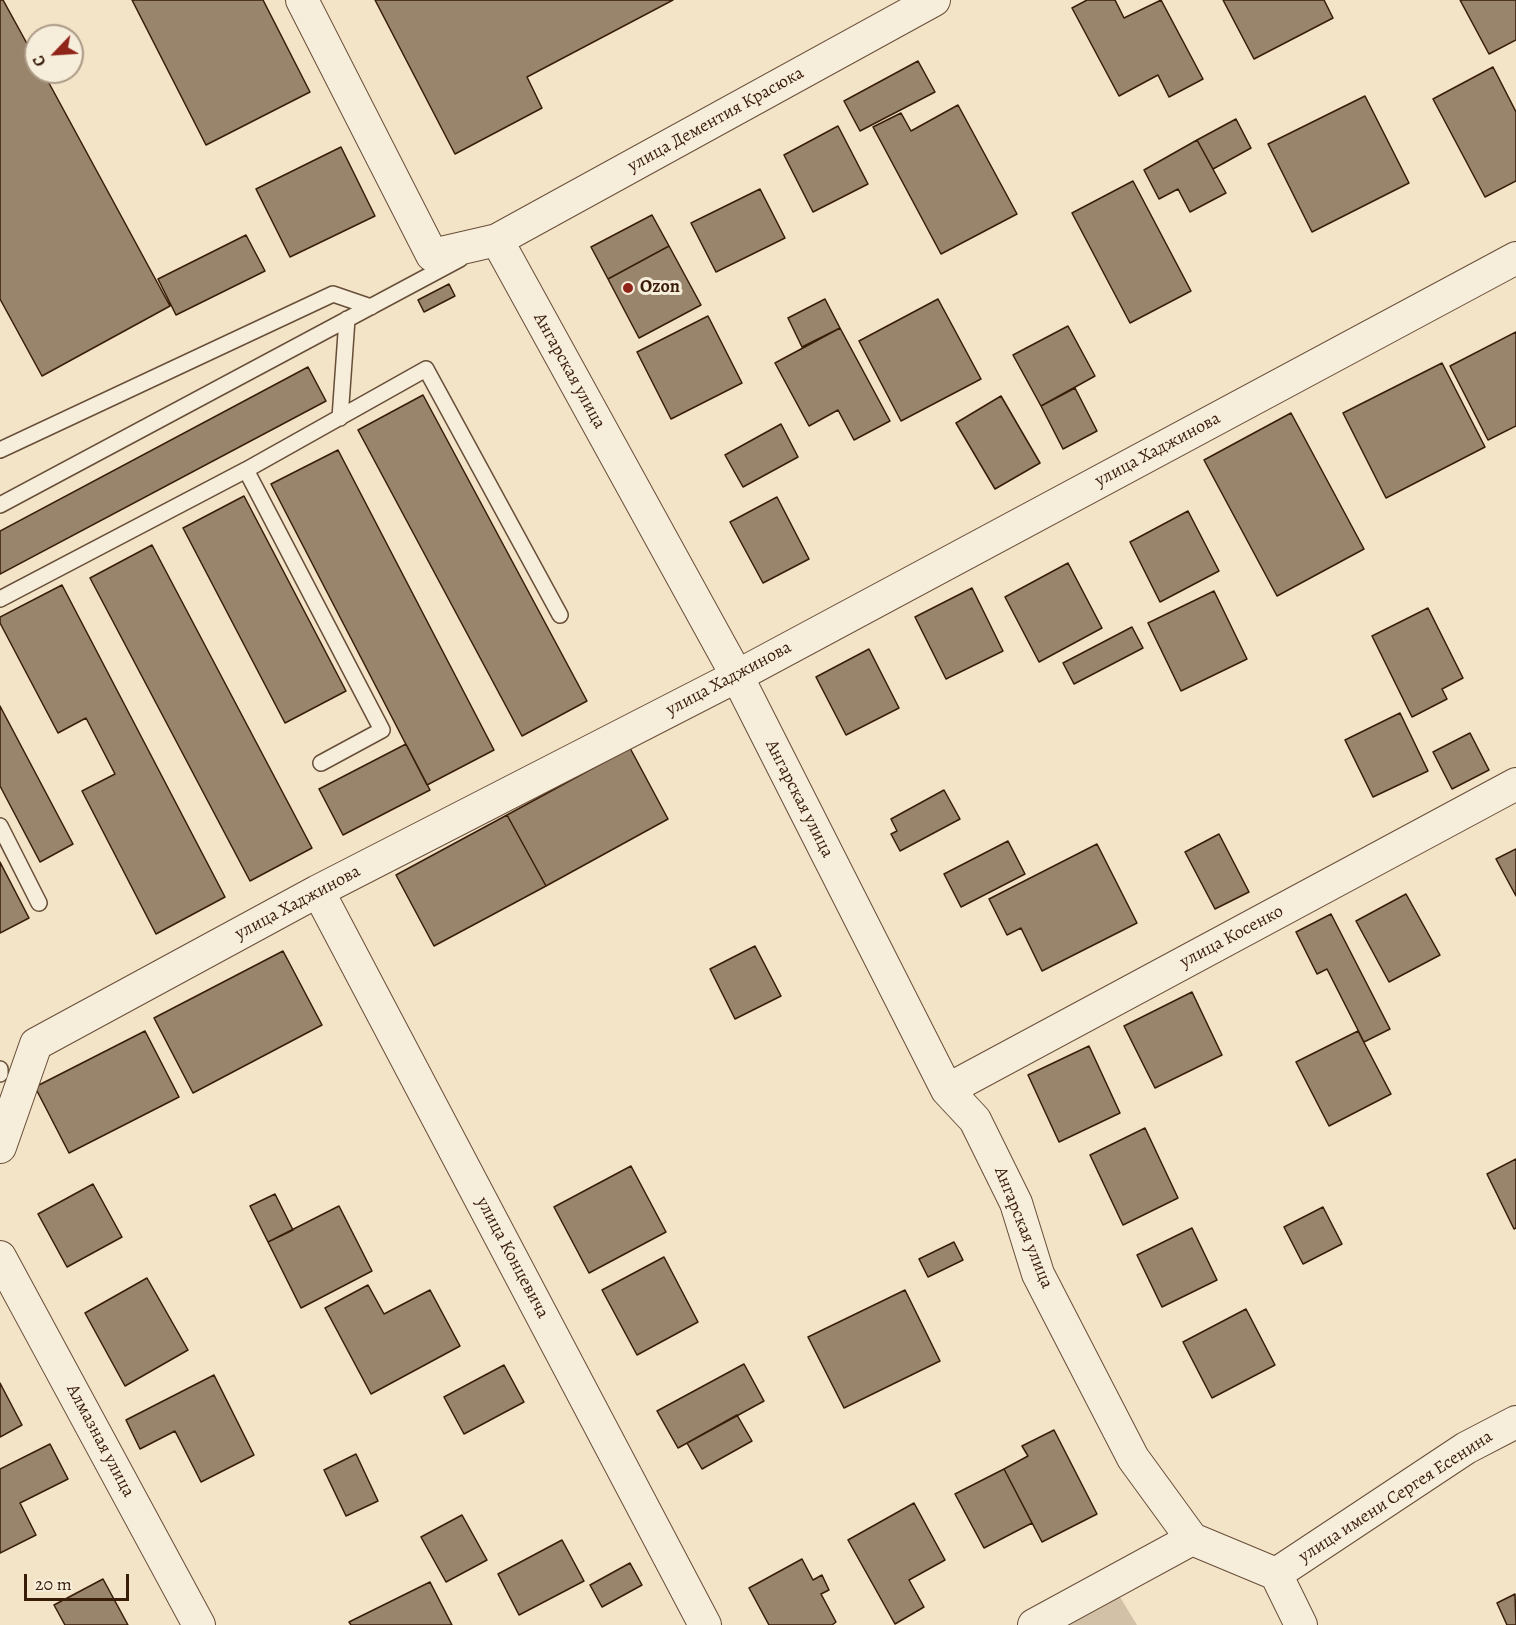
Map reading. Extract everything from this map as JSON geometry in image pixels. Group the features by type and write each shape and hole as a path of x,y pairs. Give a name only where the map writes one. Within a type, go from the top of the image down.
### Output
{"street":[{"path":"302,0 432,255 497,240"},
{"name":"улица Дементия Красюка","path":"497,240 934,0"},
{"name":"Ангарская улица","path":"497,240 737,676 947,1090 975,1120 1016,1203 1038,1274 1133,1458 1192,1539"},
{"name":"улица Хаджинова","path":"0,1147 36,1044 318,891 737,676 1516,258"},
{"name":"улица Косенко","path":"947,1090 1516,784"},
{"name":"улица Концевича","path":"318,891 705,1625"},
{"name":"Алмазная улица","path":"0,1257 200,1625"},
{"name":"улица имени Сергея Есенина","path":"1276,1574 1466,1448 1516,1422"},
{"path":"1034,1625 1192,1539 1276,1574 1301,1625"}],"lane":[{"path":"0,505 497,240"},
{"path":"0,450 333,294 371,307"},
{"path":"340,418 347,319"},
{"path":"0,599 246,470 426,369 560,615"},
{"path":"246,470 382,730 321,763"},
{"path":"0,826 39,903"}],"shaded area":[{"path":"1115,1589 1137,1625 1049,1625"}],"building":[{"path":"0,0 3,0 24,38 24,84 50,84 170,306 42,376 0,299"},
{"path":"132,0 263,0 310,92 206,145"},
{"path":"375,0 673,0 527,77 542,108 455,154"},
{"path":"1087,0 1115,0 1124,18 1161,0 1203,79 1169,97 1158,75 1119,96 1072,8"},
{"path":"1223,0 1324,0 1333,18 1254,59"},
{"path":"1460,0 1516,0 1516,40 1489,54"},
{"path":"918,61 935,92 860,131 844,101"},
{"path":"1493,67 1516,112 1516,181 1485,197 1433,99"},
{"path":"1365,96 1409,183 1312,232 1268,144"},
{"path":"958,105 1017,214 941,254 873,127 901,113 911,131"},
{"path":"1236,119 1251,148 1213,169 1197,140"},
{"path":"838,126 868,184 813,212 784,155"},
{"path":"1197,140 1226,193 1190,212 1178,189 1159,199 1144,170"},
{"path":"341,147 375,216 290,257 256,189"},
{"path":"1133,181 1191,291 1130,323 1072,213"},
{"path":"760,189 785,238 716,272 691,223"},
{"path":"652,215 669,246 608,279 591,247"},
{"path":"246,235 265,271 176,315 158,279"},
{"path":"669,246 701,305 639,338 608,279"},
{"path":"449,284 455,296 424,312 418,300"},
{"path":"825,299 840,328 802,347 788,318"},
{"path":"938,299 981,379 901,421 859,341"},
{"path":"708,316 742,383 671,419 637,352"},
{"path":"1068,326 1095,376 1041,406 1013,355"},
{"path":"840,328 890,421 854,440 838,410 809,426 775,363"},
{"path":"1516,332 1516,426 1488,440 1450,366"},
{"path":"1442,363 1485,447 1386,498 1343,413"},
{"path":"308,367 326,401 0,574 0,531"},
{"path":"1075,388 1097,431 1063,449 1041,406"},
{"path":"423,395 587,701 522,736 358,430"},
{"path":"1001,396 1040,463 995,489 956,423"},
{"path":"1291,413 1364,549 1277,596 1204,460"},
{"path":"781,424 798,457 743,487 725,455"},
{"path":"338,450 494,750 427,785 271,484"},
{"path":"244,496 346,691 285,723 183,528"},
{"path":"777,497 809,559 763,583 730,522"},
{"path":"1188,511 1219,571 1160,602 1130,542"},
{"path":"152,545 312,848 250,881 90,578"},
{"path":"1068,563 1102,628 1039,662 1005,597"},
{"path":"62,585 225,897 156,934 82,791 115,774 86,718 58,733 0,623 0,617"},
{"path":"972,588 1003,651 946,679 915,617"},
{"path":"1214,591 1247,659 1181,691 1148,623"},
{"path":"1428,608 1463,678 1442,689 1447,699 1412,717 1372,636"},
{"path":"1132,627 1143,648 1074,684 1063,663"},
{"path":"869,649 899,708 846,735 816,677"},
{"path":"0,706 73,844 40,862 0,786"},
{"path":"1400,713 1428,771 1373,797 1345,740"},
{"path":"1470,733 1489,770 1452,789 1433,752"},
{"path":"406,744 430,790 343,835 319,789"},
{"path":"630,748 668,819 546,886 507,815"},
{"path":"944,790 960,819 900,851 891,834 897,831 891,819"},
{"path":"507,815 546,886 434,946 396,875"},
{"path":"1219,834 1249,892 1215,909 1185,852"},
{"path":"1008,841 1025,874 961,907 944,874"},
{"path":"1097,844 1137,923 1042,971 1021,928 1007,935 989,899"},
{"path":"1516,849 1516,896 1496,859"},
{"path":"0,862 29,918 0,933"},
{"path":"1406,894 1440,955 1389,982 1356,921"},
{"path":"1331,914 1390,1029 1364,1042 1327,969 1317,974 1296,932"},
{"path":"755,946 781,996 735,1019 710,969"},
{"path":"283,951 322,1025 193,1093 154,1018"},
{"path":"1192,992 1222,1055 1155,1088 1124,1026"},
{"path":"145,1031 179,1097 69,1153 35,1087"},
{"path":"1358,1031 1391,1094 1329,1126 1296,1062"},
{"path":"1089,1046 1120,1113 1059,1142 1028,1075"},
{"path":"1145,1128 1178,1198 1123,1225 1090,1155"},
{"path":"1516,1159 1516,1228 1514,1229 1487,1174"},
{"path":"631,1166 666,1232 589,1273 554,1207"},
{"path":"93,1184 122,1237 67,1267 38,1214"},
{"path":"275,1194 293,1230 268,1242 250,1206"},
{"path":"339,1206 372,1271 301,1308 268,1242"},
{"path":"1323,1207 1342,1244 1303,1264 1284,1227"},
{"path":"1192,1228 1217,1280 1162,1307 1137,1255"},
{"path":"954,1242 963,1260 928,1277 919,1259"},
{"path":"664,1257 698,1322 637,1355 602,1290"},
{"path":"147,1278 188,1350 125,1386 85,1313"},
{"path":"368,1285 384,1314 430,1290 460,1346 371,1394 325,1308"},
{"path":"905,1290 940,1361 844,1408 808,1337"},
{"path":"1246,1309 1275,1365 1212,1398 1183,1342"},
{"path":"744,1364 764,1401 678,1448 657,1411"},
{"path":"504,1365 524,1402 464,1434 444,1397"},
{"path":"214,1375 254,1455 201,1482 175,1431 140,1449 126,1420"},
{"path":"0,1383 22,1425 0,1437"},
{"path":"737,1415 752,1441 702,1469 687,1443"},
{"path":"1054,1430 1097,1514 1042,1542 1004,1469 1028,1456 1022,1446"},
{"path":"50,1444 68,1479 20,1503 36,1535 0,1553 0,1469"},
{"path":"356,1454 378,1501 346,1516 324,1470"},
{"path":"1004,1469 1032,1523 984,1548 955,1494"},
{"path":"914,1503 945,1560 909,1580 924,1607 895,1624 848,1540"},
{"path":"462,1515 487,1560 446,1582 421,1537"},
{"path":"562,1540 584,1581 519,1615 498,1574"},
{"path":"802,1559 813,1580 822,1575 829,1590 821,1594 836,1622 832,1625 769,1625 749,1588"},
{"path":"630,1563 642,1585 602,1607 590,1585"},
{"path":"103,1579 128,1625 65,1625 54,1605"},
{"path":"430,1582 452,1625 351,1625 349,1622"},
{"path":"1515,1594 1516,1625 1507,1625 1497,1603"}],"place":[{"name":"Ozon","path":"628,288"}]}
